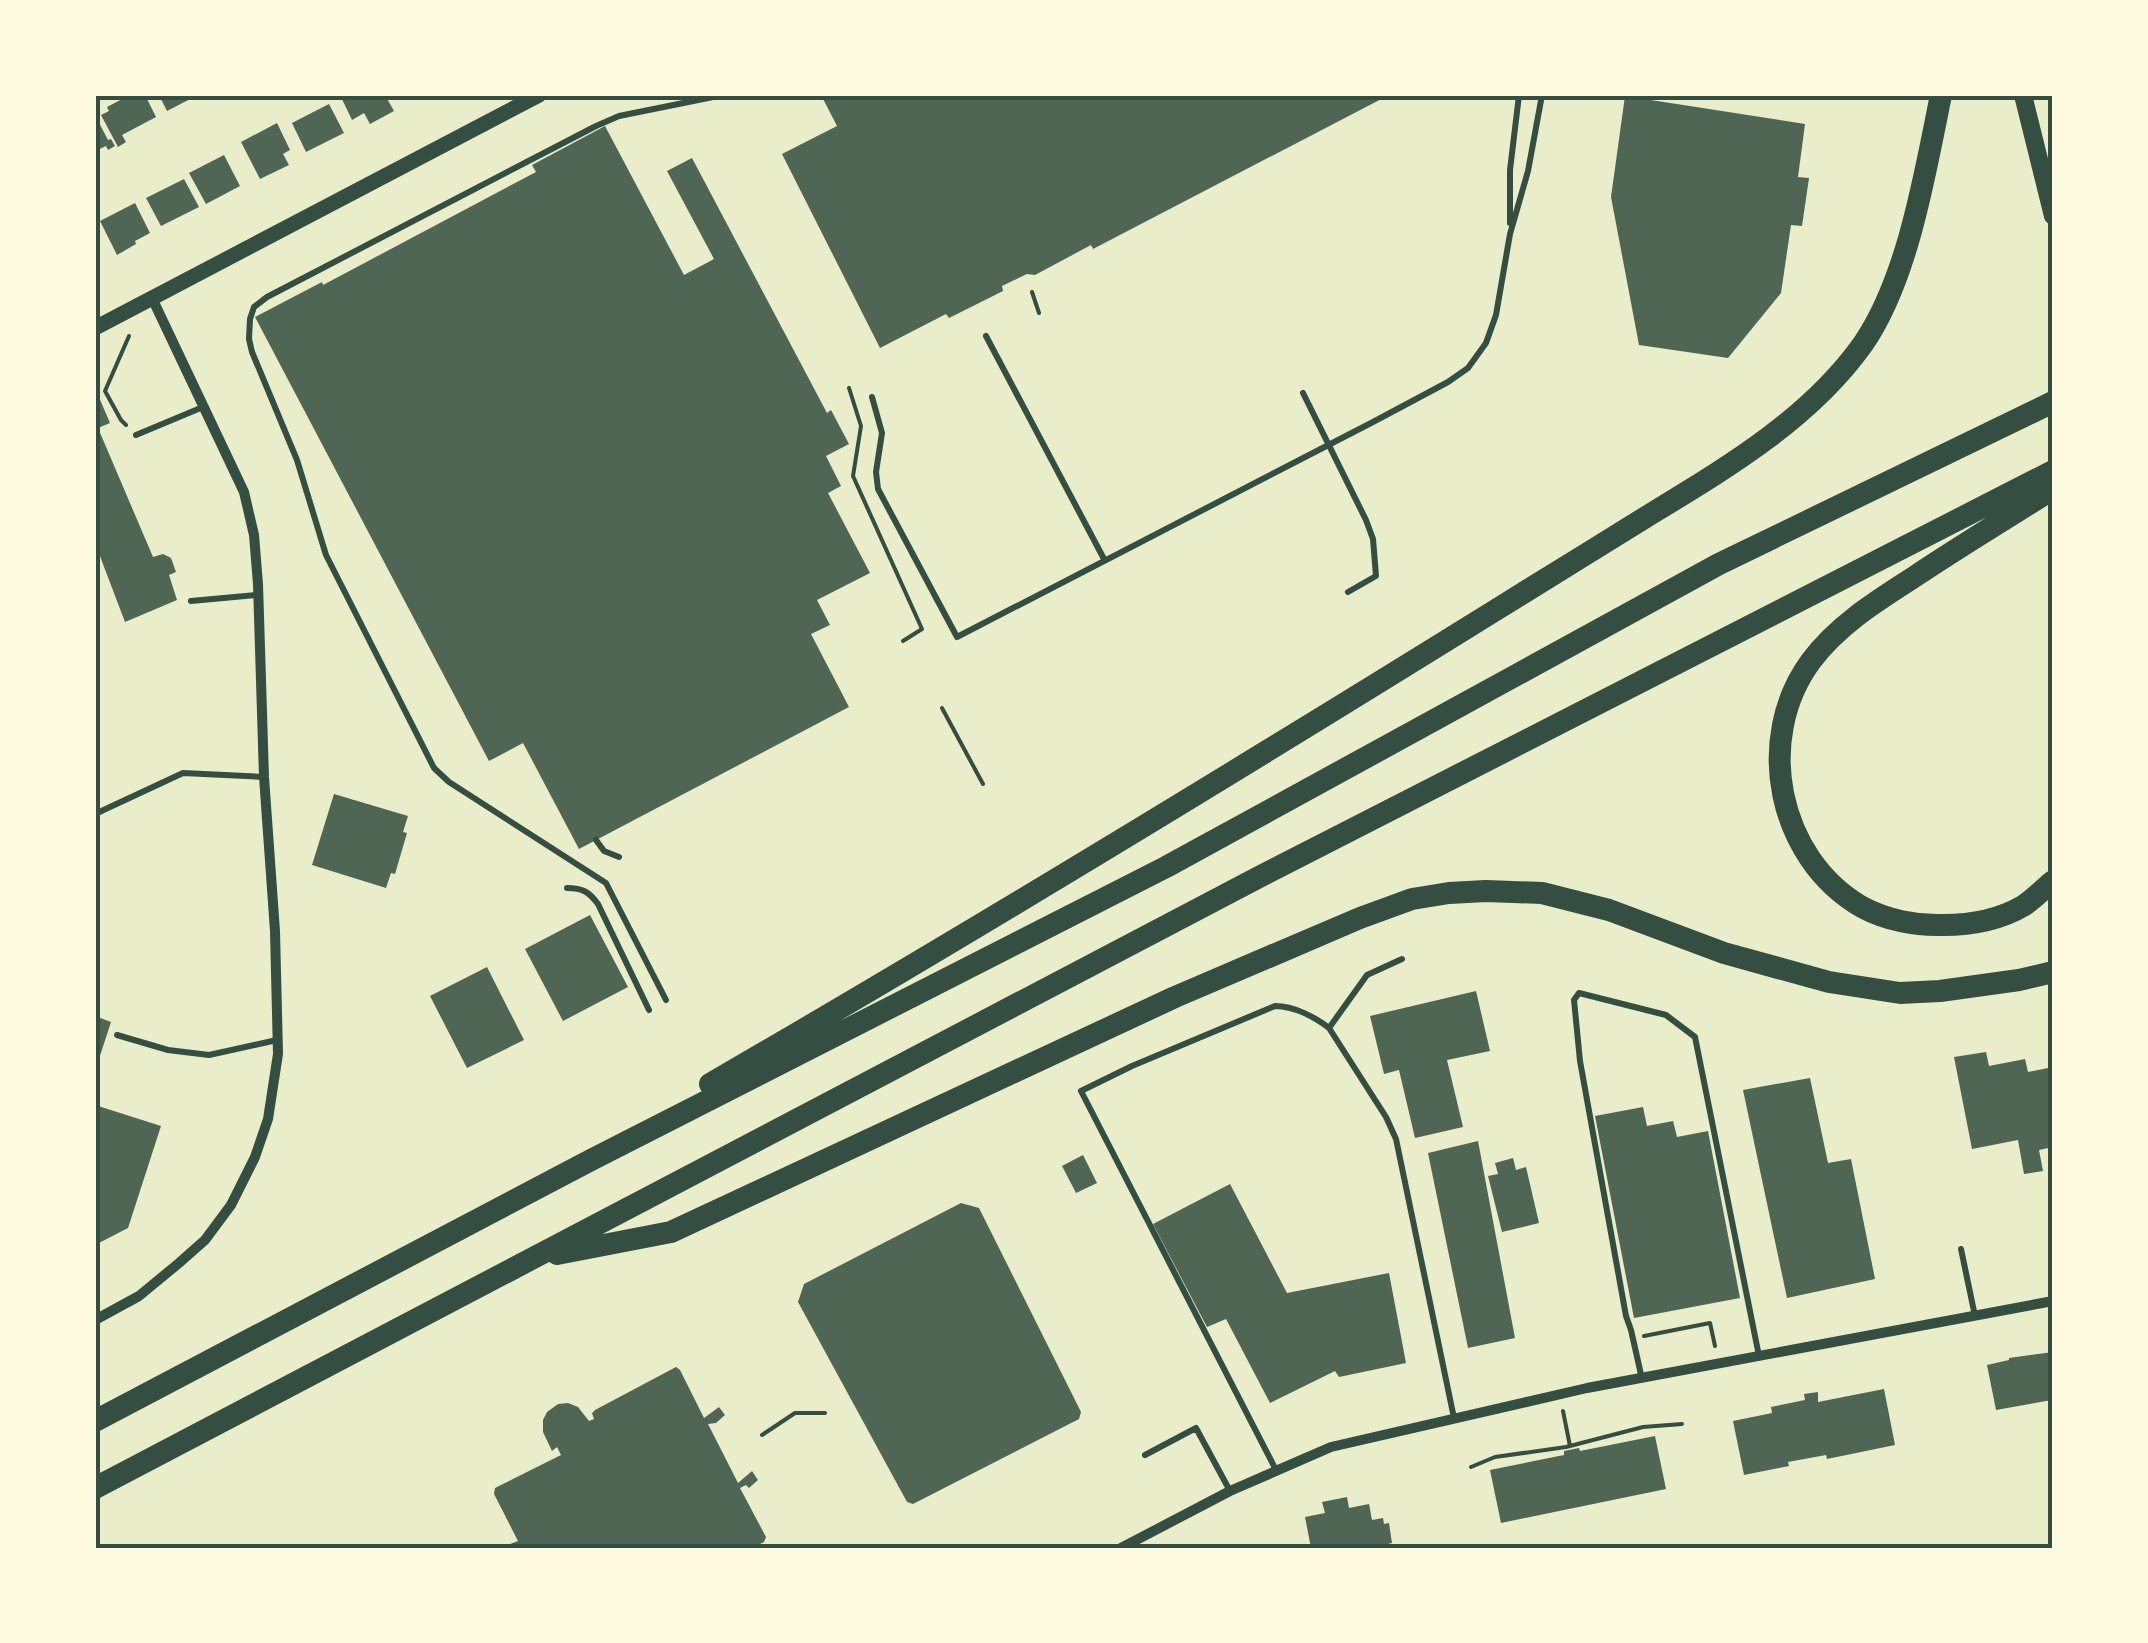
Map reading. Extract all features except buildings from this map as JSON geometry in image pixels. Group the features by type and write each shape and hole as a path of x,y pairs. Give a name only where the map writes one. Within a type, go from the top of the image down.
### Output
{"highway":[{"path":"592,1160 650,1118 944,948 1700,484 1767,438 1836,377 1883,311 1896,283 1909,235 1941,95"},
{"path":"1958,448 2053,391"},
{"path":"95,1421 592,1160 1166,867 1719,564 2053,402"},
{"path":"95,1488 1296,858 2053,471"},
{"path":"2053,490 1872,604 1824,644 1794,688 1784,714 1778,754 1781,789 1792,824 1821,872 1862,907 1906,922 1960,925 1992,920 2024,906 2053,882"},
{"path":"534,1258 671,1232 1174,998 1360,918 1412,900 1486,891 1542,893 1609,910 1724,952 1829,982 1900,993 1940,991 2053,972"}],"main road":[{"path":"2023,95 2053,216"}],"street":[{"path":"95,328 539,95"},
{"path":"95,1320 140,1296 179,1264 231,1205 255,1157 268,1119 278,1054 254,535 244,492 152,298"},
{"path":"1121,1548 1230,1491 1331,1447 1560,1394 2053,1302"}],"lane":[{"path":"666,1000 606,882 434,768 326,555 297,460 249,339 250,319 254,308 267,297 596,126 620,116 723,95"},
{"path":"1510,234 1510,170 1519,95"},
{"path":"872,397 882,433 876,472 878,489 957,637 1448,382 1468,368 1492,331 1542,95"},
{"path":"986,336 1104,560"},
{"path":"1303,393 1373,539 1376,576 1348,592"},
{"path":"136,436 204,406"},
{"path":"192,600 259,595"},
{"path":"95,814 184,773 264,777"},
{"path":"596,840 604,851 620,857"},
{"path":"567,888 590,893 598,904 649,1010"},
{"path":"1329,1028 1367,976 1402,959"},
{"path":"1642,1378 1626,1316 1580,1062 1574,1000 1584,992 1666,1014 1695,1037 1759,1358"},
{"path":"1276,1470 1080,1091 1275,1006 1290,1008 1329,1028 1386,1116 1396,1140 1454,1419"},
{"path":"117,1035 168,1050 209,1055 278,1040"},
{"path":"1961,1249 1976,1316"},
{"path":"1145,1454 1196,1428 1230,1491"}],"path":[{"path":"1032,292 1039,313"},
{"path":"129,336 105,390 121,420 136,436"},
{"path":"942,708 983,784"},
{"path":"1633,1338 1710,1323 1715,1346"},
{"path":"1560,1394 1570,1446"},
{"path":"762,1435 795,1414 825,1413"},
{"path":"1470,1467 1494,1457 1570,1446 1644,1427 1682,1424"}]}
